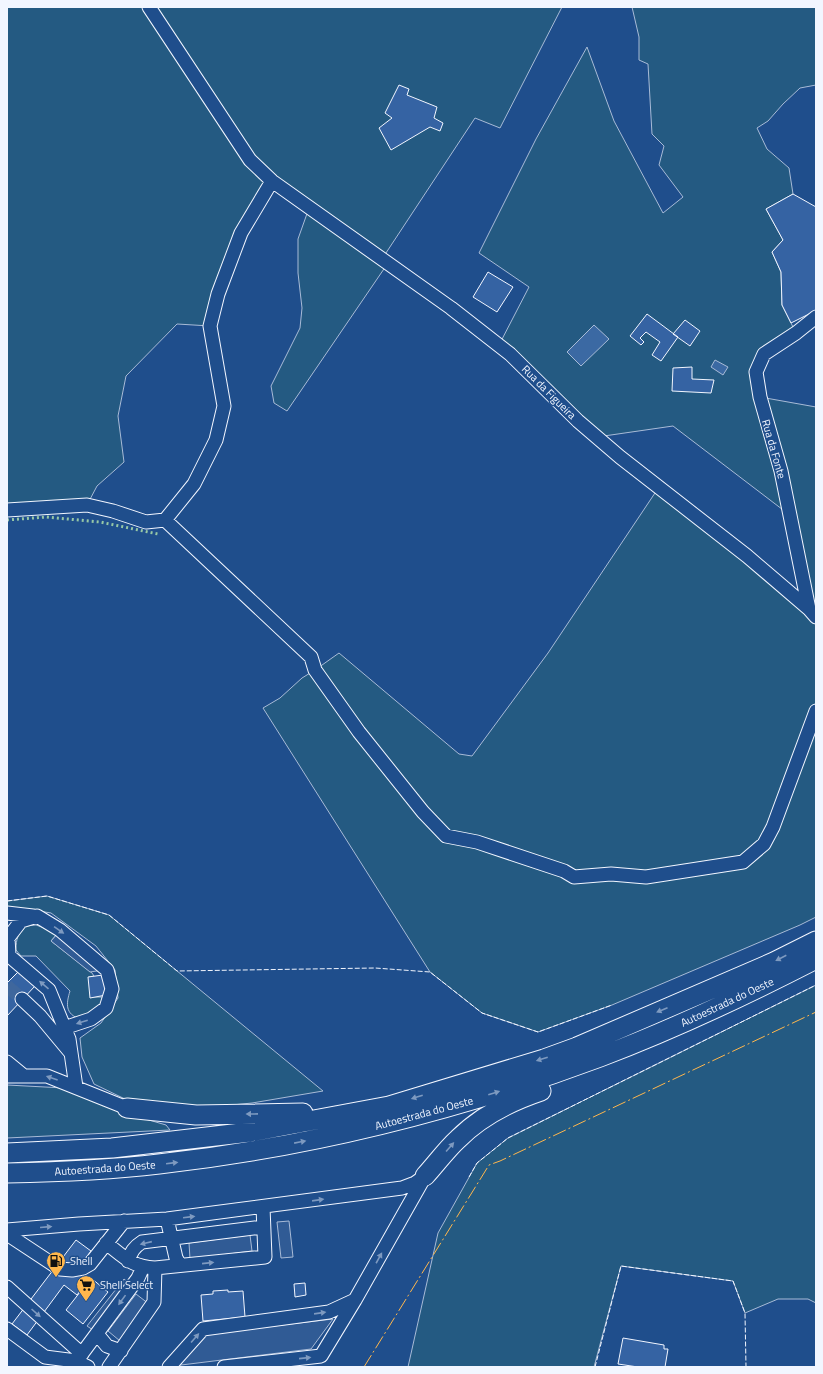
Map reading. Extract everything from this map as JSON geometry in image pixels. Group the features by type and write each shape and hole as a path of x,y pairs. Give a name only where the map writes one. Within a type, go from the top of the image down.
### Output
{"highway":[{"name":"Autoestrada do Oeste","path":"7,1153 112,1148 250,1132 389,1106 544,1059 578,1047 774,962 816,941"},
{"name":"Autoestrada do Oeste","path":"7,1174 158,1164 231,1154 301,1142 394,1122 509,1088 601,1057 697,1017 816,959"},
{"path":"425,1176 457,1139 476,1124 523,1097 575,1079 601,1057"},
{"path":"128,1108 196,1116 361,1111"}],"street":[{"name":"Rua da Figueira","path":"149,7 250,160 272,181 451,308 510,354 578,421 620,457 747,556 813,613"},
{"path":"7,510 87,505 113,511 146,522 165,520 194,484 216,440 224,406 210,326 218,294 241,233 272,181"},
{"name":"Rua da Fonte","path":"813,613 781,471 760,397 756,372 764,354 796,333 816,317"},
{"path":"165,520 311,657 315,670 359,732 424,812 446,836 477,842 564,871 574,878 611,874 646,877 744,862 764,844 773,827 816,711"},
{"path":"7,913 37,916 60,930 107,970 112,989 106,1008 92,1019 64,1028"},
{"path":"37,916 21,921 8,938 8,954 49,990 68,1039 76,1087"},
{"path":"22,999 40,1016 71,1053"},
{"path":"7,1062 24,1076"},
{"path":"7,1076 47,1076 128,1108"},
{"path":"7,1230 167,1219 263,1207 402,1188 415,1183 425,1176"},
{"path":"224,1367 321,1356 355,1300 425,1176"},
{"path":"106,1243 128,1261 149,1268 264,1257 262,1227 263,1207"},
{"path":"167,1219 176,1258 180,1265"},
{"path":"7,1234 60,1269 72,1270 83,1268 90,1264 124,1222"},
{"path":"128,1261 136,1246 142,1242 262,1227"},
{"path":"79,1362 96,1334 138,1278 149,1268"},
{"path":"109,1367 154,1302 149,1268"},
{"path":"7,1287 79,1362"},
{"path":"169,1367 203,1329 328,1312 355,1300"},
{"path":"7,1329 42,1362 79,1362"},
{"path":"96,1334 107,1346 121,1351"}],"shaded area":[{"path":"7,7 562,7 500,128 475,118 382,259 388,263 287,411 274,403 271,386 300,328 302,308 298,273 298,239 309,208 272,181 241,233 210,326 177,324 126,376 118,416 124,462 97,486 87,505 7,510"},
{"path":"632,7 816,7 816,85 800,88 768,121 757,128 767,149 789,168 793,194 766,209 783,240 772,252 781,272 782,305 796,333 764,354 760,397 816,407 816,917 612,1005 538,1032 482,1013 430,972 263,708 280,698 302,678 339,653 459,754 472,756 548,653 659,487 809,608 791,516 673,426 597,437 499,345 529,287 479,253 536,139 587,47 614,121 663,213 683,197 659,165 664,146 652,134 648,64 639,60 639,37"},
{"path":"594,325 609,339 581,366 567,352"},
{"path":"715,360 728,367 723,375 711,367"},
{"path":"47,896 109,915 323,1091 252,1103 202,1108 156,1107 125,1099 94,1084 82,1057 80,1038 101,1023 118,998 115,970 96,946 51,913 33,910 7,910 7,901"},
{"path":"36,925 58,933 51,941 92,973 94,976 89,977 91,997 104,997 100,1007 80,1019 75,1017 69,1011 67,1004 70,991 36,956 21,956 16,950 16,942 21,931 26,926"},
{"path":"58,933 103,970 90,972 51,941"},
{"path":"816,985 816,1303 808,1299 778,1299 745,1313 733,1281 621,1266 594,1367 408,1367 438,1233 477,1163 508,1138"},
{"path":"7,1085 64,1088 125,1113 166,1125 170,1130 7,1138"},
{"path":"289,1221 293,1257 281,1258 277,1222"},
{"path":"250,1235 252,1251 190,1259 189,1243"},
{"path":"124,1279 130,1284 93,1330 87,1326"},
{"path":"136,1294 149,1304 120,1341 108,1331"},
{"path":"333,1319 311,1349 165,1367 189,1336"}],"building":[{"path":"399,85 409,89 407,95 437,107 434,118 443,123 440,131 430,127 391,150 379,128 392,118 385,113"},
{"path":"793,194 816,207 816,309 791,323 782,305 781,272 772,252 783,240 766,209"},
{"path":"488,272 513,287 497,312 473,297"},
{"path":"647,314 678,337 661,361 652,355 660,342 646,332 640,338 644,342 641,345 630,336"},
{"path":"685,320 700,331 690,346 673,334"},
{"path":"692,367 692,379 714,380 711,393 672,391 673,368"},
{"path":"19,971 35,986 7,1016 7,983"},
{"path":"103,975 106,995 90,998 88,977"},
{"path":"76,1240 91,1251 77,1270 89,1280 77,1295 64,1285 27,1335 12,1324"},
{"name":"Shell Select","path":"91,1278 108,1292 83,1324 66,1310"},
{"path":"305,1283 306,1295 295,1297 294,1284"},
{"path":"228,1290 228,1292 243,1291 245,1317 203,1321 201,1295 213,1294 213,1291"},
{"path":"623,1338 664,1345 664,1349 668,1349 665,1367 638,1367 618,1364"}],"tunnel":[{"path":"7,986 22,999"}],"hedge":[{"path":"7,520 46,517 100,522 158,534"}],"fence":[{"path":"7,901 47,896 109,915 177,971 375,968 430,972 482,1013 538,1032 612,1005"},
{"path":"469,1177 477,1163 508,1138 816,985"},
{"path":"595,1367 621,1266 733,1281 745,1313 746,1367"}],"power":[{"path":"364,1367 489,1165 816,1012"}],"place":[{"name":"Shell","path":"56,1278"},
{"name":"Shell Select","path":"86,1302"}]}
